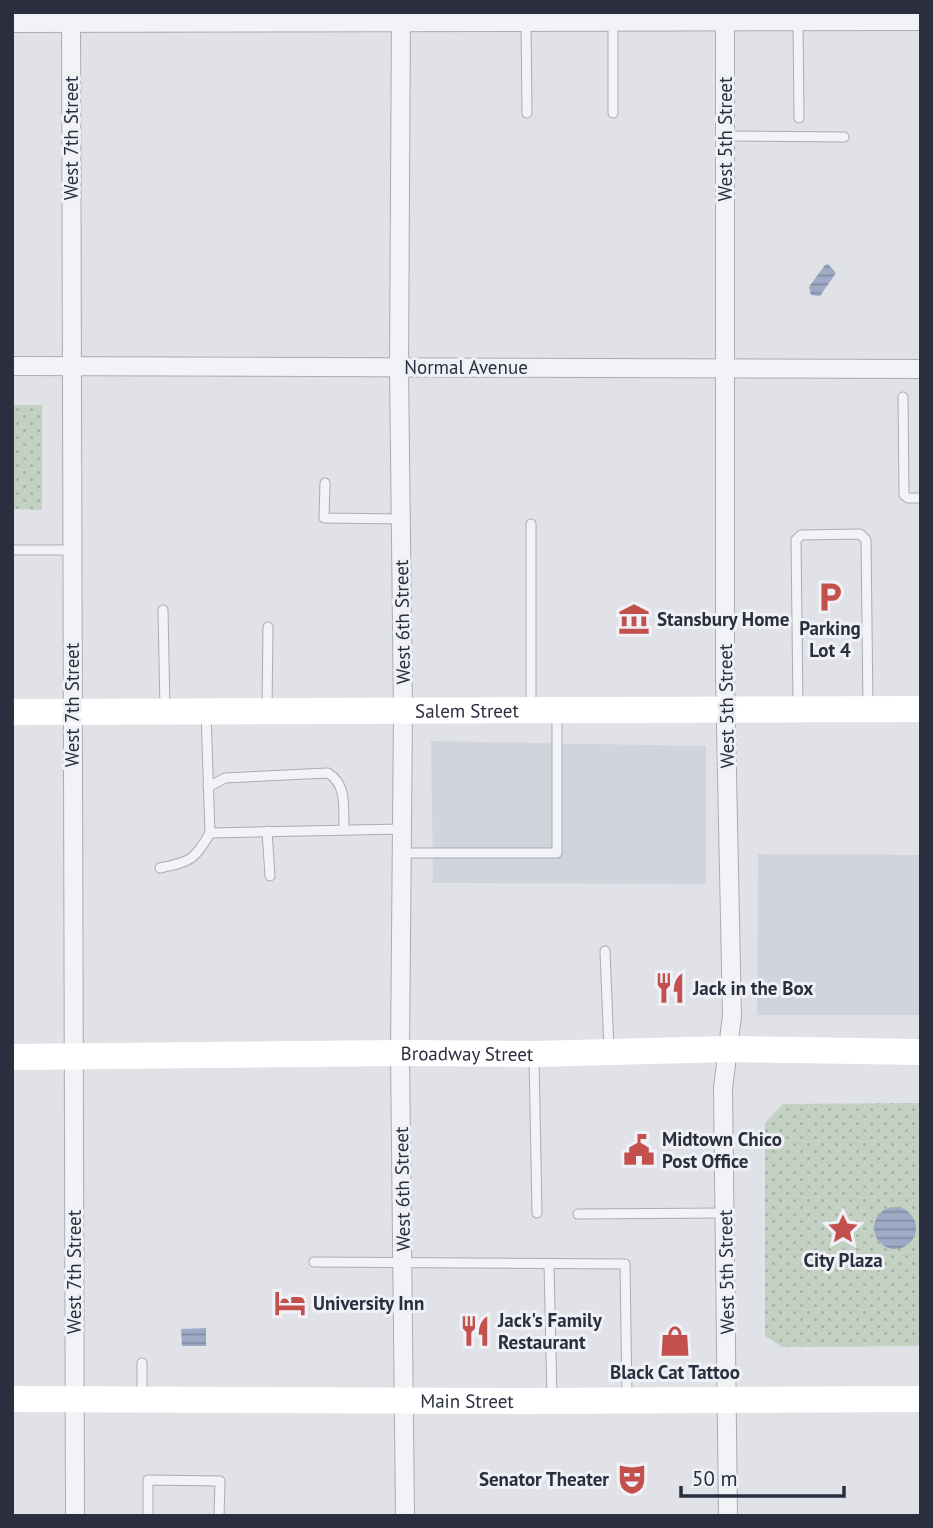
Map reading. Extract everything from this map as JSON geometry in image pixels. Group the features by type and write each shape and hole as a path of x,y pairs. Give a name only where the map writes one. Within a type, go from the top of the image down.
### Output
{"main road":[{"name":"Salem Street","path":"12,712 921,709"},
{"name":"Broadway Street","path":"12,1057 400,1052 534,1054 728,1049 921,1052"},
{"name":"Main Street","path":"12,1399 921,1399"}],"street":[{"path":"12,23 71,18 400,17 526,22 564,17 612,21 725,17 798,21 921,20"},
{"name":"West 6th Street","path":"400,17 399,367 404,711 400,1052 405,1516"},
{"name":"West 5th Street","path":"725,17 725,710 733,1016 723,1088 728,1516"},
{"name":"West 7th Street","path":"71,18 75,1516"},
{"name":"Normal Avenue","path":"12,366 921,369"}],"lane":[{"path":"612,21 613,113"},
{"path":"798,21 799,118"},
{"path":"526,22 527,113"},
{"path":"725,136 844,136"},
{"path":"903,397 904,495 908,498 921,498"},
{"path":"325,482 324,518 401,519"},
{"path":"402,853 557,853 531,524"},
{"path":"799,710 796,540 801,535 860,534 866,540 868,709"},
{"path":"12,550 72,550"},
{"path":"163,610 164,712"},
{"path":"267,711 268,627"},
{"path":"160,867 187,862 210,833 206,711"},
{"path":"208,788 225,778 328,774 338,779 343,792 344,830"},
{"path":"210,833 402,829"},
{"path":"267,831 270,876"},
{"path":"605,951 609,1052"},
{"path":"534,1054 537,1213"},
{"path":"578,1214 725,1213"},
{"path":"314,1262 625,1264 627,1400"},
{"path":"549,1264 552,1401"},
{"path":"142,1363 142,1398"},
{"path":"148,1516 148,1480 220,1481 219,1516"}],"shaded area":[{"path":"431,741 706,746 706,884 428,883 433,882"},
{"path":"758,854 921,855 921,1015 757,1015"}],"green space":[{"path":"12,405 42,405 42,510 12,509"},
{"name":"City Plaza","path":"921,1103 921,1346 782,1347 765,1336 765,1123 783,1104"}],"water":[{"path":"828,264 836,273 820,296 811,295 809,287"},
{"path":"895,1207 910,1213 916,1228 910,1243 895,1249 880,1243 874,1228 880,1213"},
{"path":"206,1328 206,1346 182,1346 181,1329"}],"place":[{"name":"Parking Lot 4","path":"830,597"},
{"name":"Stansbury Home","path":"634,619"},
{"name":"Jack in the Box","path":"670,988"},
{"name":"Midtown Chico Post Office","path":"639,1150"},
{"name":"City Plaza","path":"843,1229"},
{"name":"University Inn","path":"290,1303"},
{"name":"Jack's Family Restaurant","path":"475,1331"},
{"name":"Black Cat Tattoo","path":"675,1341"},
{"name":"Senator Theater","path":"632,1479"}]}
